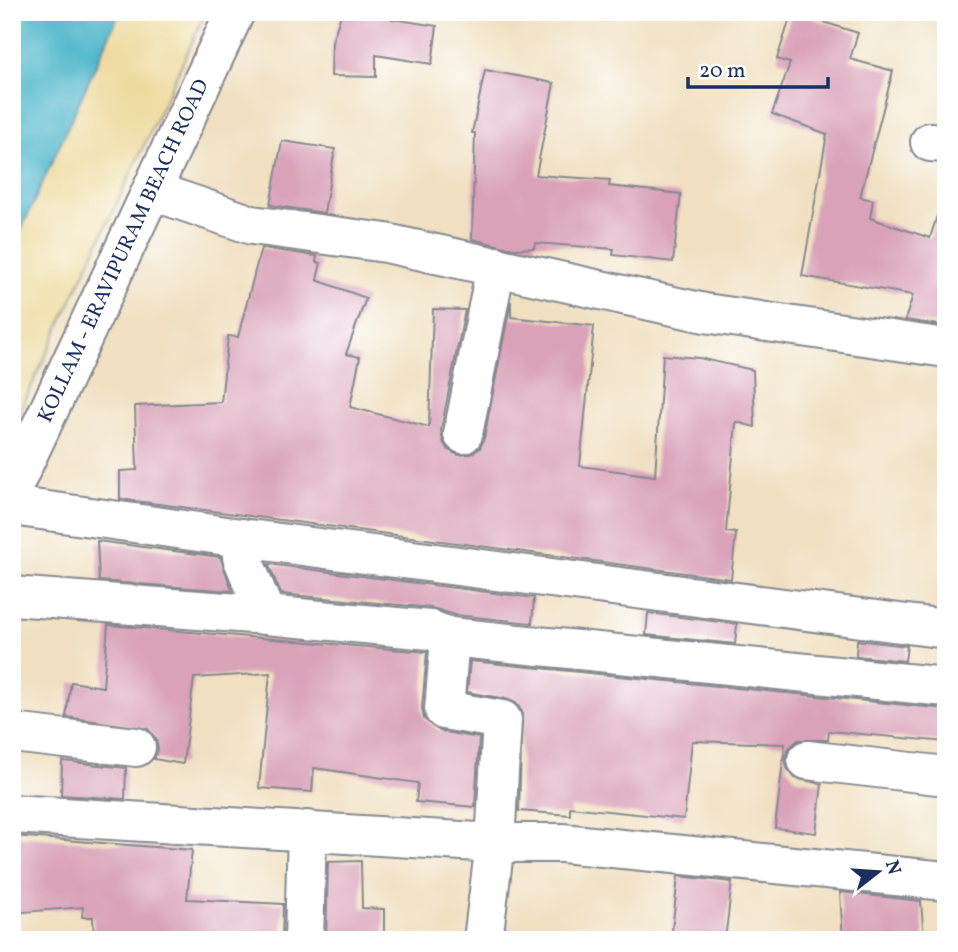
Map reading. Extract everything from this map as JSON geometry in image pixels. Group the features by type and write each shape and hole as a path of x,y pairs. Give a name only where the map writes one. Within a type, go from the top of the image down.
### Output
{"street":[{"name":"KOLLAM - ERAVIPURAM BEACH ROAD","path":"12,489 235,12"},
{"path":"153,191 252,225 387,243 705,313 946,348"},
{"path":"463,434 496,266"},
{"path":"12,506 946,629"},
{"path":"241,538 243,557 266,615"},
{"path":"12,596 430,630 450,637 946,687"},
{"path":"450,637 444,710 502,720 495,843 483,940"},
{"path":"12,733 136,747"},
{"path":"807,760 946,776"},
{"path":"12,814 495,843 562,843 946,881"},
{"path":"304,940 307,830"}],"sand":[{"path":"67,12 206,12 12,428 12,134"}],"water":[{"path":"12,12 120,12 12,250"}],"building":[{"path":"342,12 394,12 392,19 437,26 432,64 376,55 376,77 331,76 332,42"},
{"path":"792,12 858,33 850,59 893,71 860,197 873,200 870,218 930,238 937,216 946,218 946,326 905,320 913,295 802,276 827,134 772,114 790,63 777,59"},
{"path":"485,70 554,83 536,175 610,180 609,186 681,194 673,262 613,255 614,249 535,243 534,248 513,249 472,239 475,133 472,133"},
{"path":"282,141 335,149 324,213 270,205"},
{"path":"261,248 317,256 316,262 321,263 317,280 366,298 346,354 360,357 350,407 429,427 433,309 465,310 441,430 448,450 458,455 471,454 480,448 484,438 511,301 511,317 594,326 580,466 655,476 663,355 699,358 753,370 755,427 736,422 726,532 736,533 731,579 120,499 120,471 137,470 135,406 221,402 228,336 238,337"},
{"path":"97,541 220,557 232,591 99,581"},
{"path":"268,564 534,598 532,623 455,615 432,608 281,594"},
{"path":"648,613 737,624 735,644 646,635"},
{"path":"108,625 427,652 422,708 424,719 440,731 479,738 475,807 416,802 418,783 314,768 312,792 259,788 270,673 194,678 183,764 154,759 158,749 156,739 148,729 66,717 71,682 103,687"},
{"path":"857,640 907,646 905,661 856,656"},
{"path":"470,661 946,709 946,742 829,731 828,740 798,740 789,748 785,758 787,768 795,778 822,784 816,833 775,828 785,744 692,741 684,819 570,807 570,815 519,811 522,712 516,703 506,699 467,692"},
{"path":"62,761 126,768 125,799 61,795"},
{"path":"12,836 192,850 187,899 283,904 282,940 94,940 93,917 82,917 83,907 12,913"},
{"path":"361,861 362,908 384,909 384,938 326,939 328,862"},
{"path":"678,876 732,882 725,940 671,940"},
{"path":"840,892 921,901 924,940 843,940"}]}
